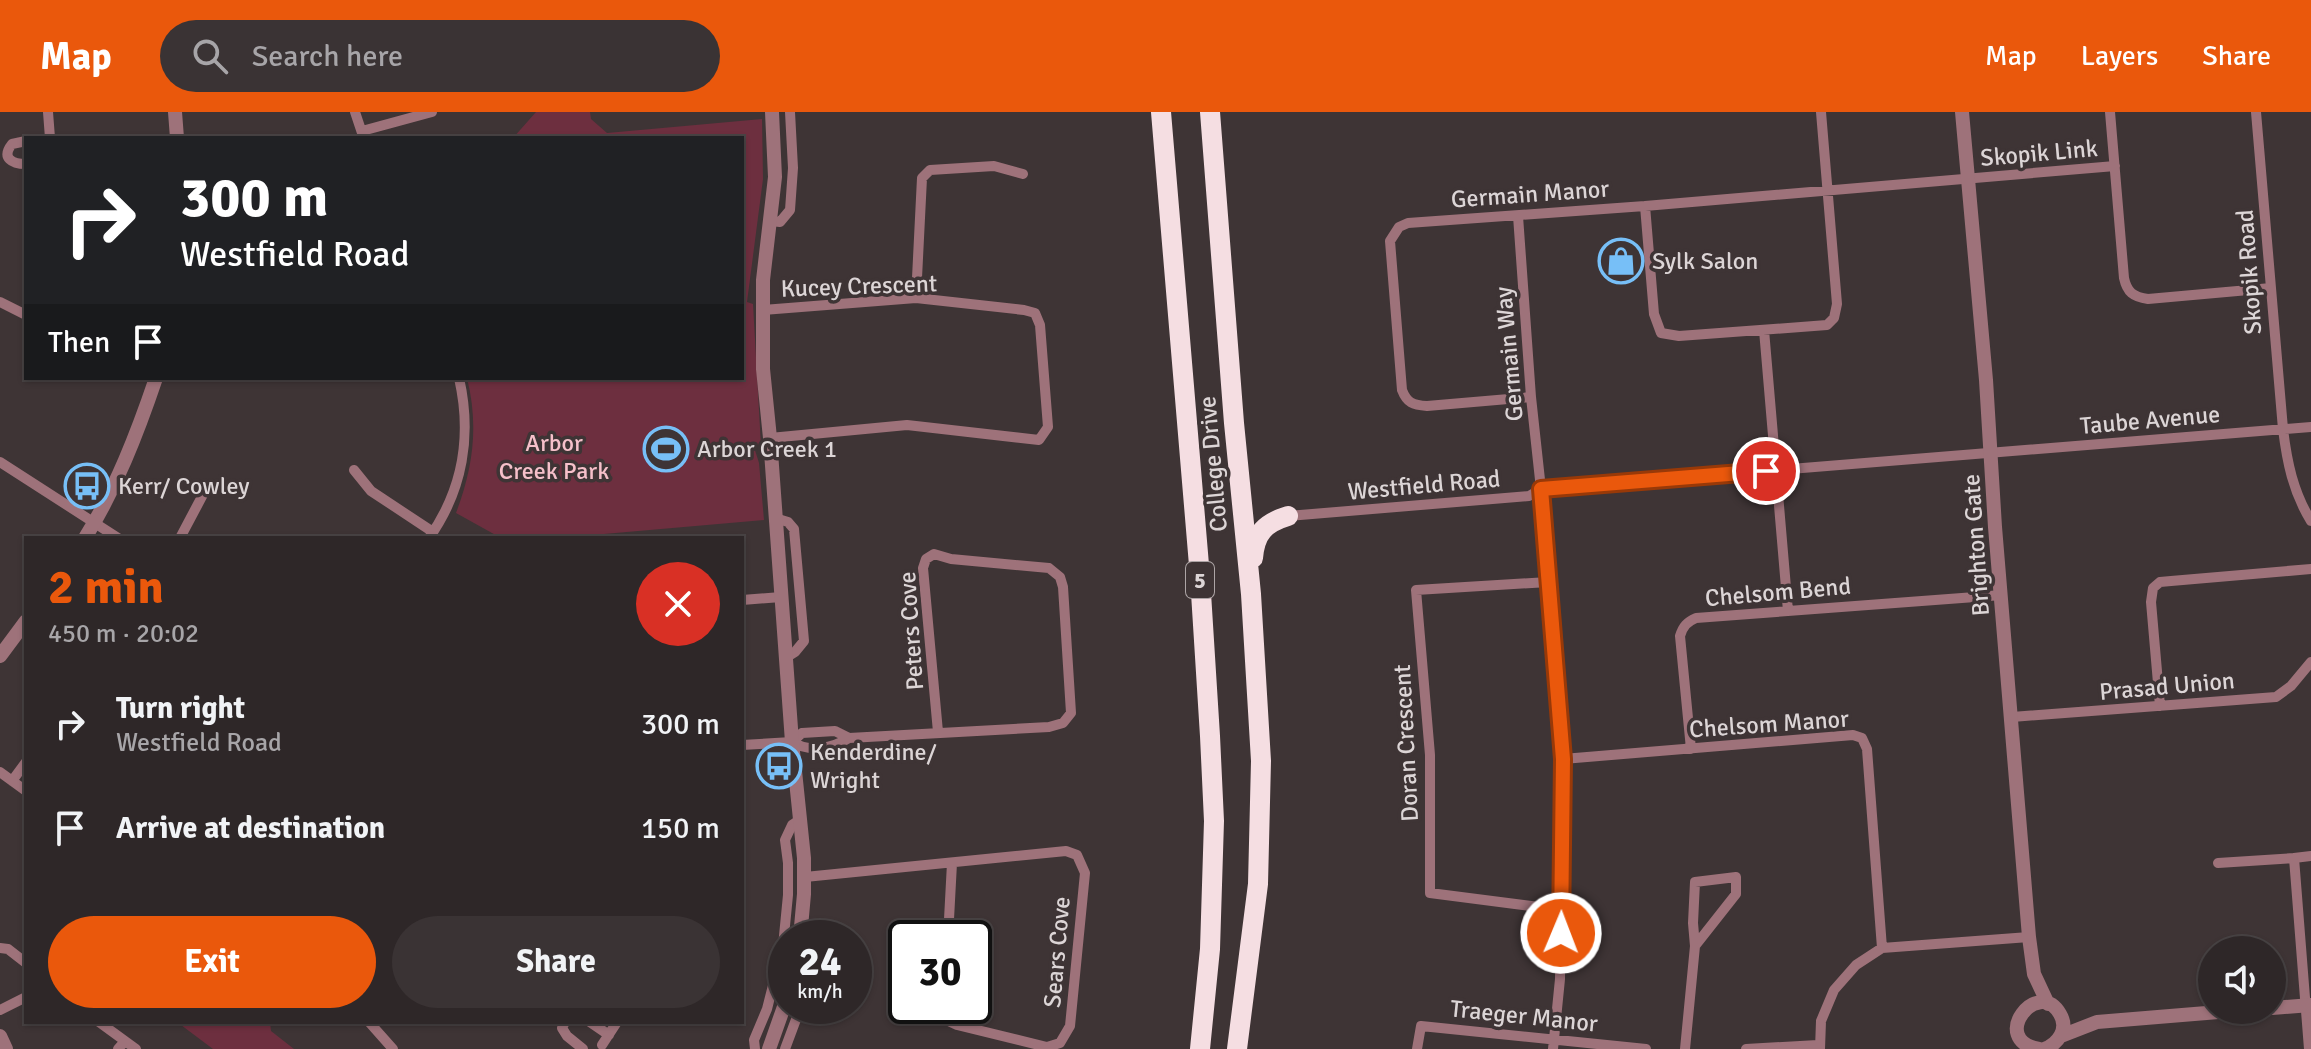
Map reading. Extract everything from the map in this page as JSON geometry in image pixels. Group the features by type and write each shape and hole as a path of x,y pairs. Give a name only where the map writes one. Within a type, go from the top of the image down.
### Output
{"highway":[{"name":"College Drive","path":"1161,112 1200,577 1214,821 1210,949 1200,1049"},
{"name":"College Drive","path":"1210,112 1234,423 1251,594 1261,761 1258,884 1237,1049"},
{"path":"1251,594 1254,546 1258,534 1266,525 1288,516"}],"street":[{"path":"48,112 50,136"},
{"path":"175,112 177,136"},
{"path":"355,112 363,135 432,112"},
{"path":"772,112 775,177 763,280 763,369 792,742 801,819 805,877 801,920"},
{"path":"771,221 780,222 790,210 793,168 790,112"},
{"path":"1645,206 1654,314 1661,333 1679,336 1827,325 1834,318 1837,304 1821,112"},
{"name":"Brighton Gate","path":"1962,112 2034,974 2026,1008"},
{"path":"2110,112 2124,278 2128,291 2134,296 2148,299 2271,288"},
{"name":"Skopik Road","path":"2256,112 2283,429"},
{"path":"24,141 12,144 7,152 12,162 24,164"},
{"path":"916,298 922,178 930,170 994,166 1023,174"},
{"name":"Skopik Link","path":"1966,178 2115,166"},
{"name":"Germain Manor","path":"1531,397 1427,406 1405,399 1390,241 1399,227 1408,223 1966,178"},
{"name":"Germain Way","path":"1518,216 1563,759 1560,979 1554,1045"},
{"name":"Kucey Crescent","path":"763,310 916,298 1035,313 1040,325 1048,427 1039,440 907,425 770,438"},
{"path":"0,302 24,314"},
{"path":"1764,330 1788,611"},
{"path":"86,536 113,488 137,434 155,380"},
{"path":"354,470 371,491 431,535 452,498 462,464 466,439 459,380"},
{"name":"Taube Avenue","path":"1992,453 2311,427"},
{"path":"2283,429 2291,476 2299,502 2311,521"},
{"name":"Westfield Road","path":"1288,516 1529,496 1541,489 1992,453"},
{"path":"0,462 115,536"},
{"path":"181,536 207,487"},
{"path":"775,518 788,522 794,529 804,641 787,657"},
{"name":"Peters Cove","path":"744,745 792,742 802,733 835,731 849,738 1049,727 1063,723 1071,713 1063,587 1060,577 1049,568 951,559 934,554 926,559 923,568 938,732"},
{"path":"2160,706 2151,602 2153,588 2160,582 2311,569"},
{"name":"Doran Crescent","path":"1548,582 1416,590 1430,755 1430,893 1562,910"},
{"name":"Chelsom Bend","path":"1691,749 1680,636 1688,621 2002,595"},
{"path":"744,600 781,597"},
{"path":"0,656 24,624"},
{"name":"Prasad Union","path":"2012,717 2276,697 2291,686 2311,662"},
{"name":"Chelsom Manor","path":"1563,759 1853,735 1862,738 1867,749 1882,948"},
{"path":"12,781 24,765"},
{"path":"0,772 24,790"},
{"path":"755,1049 754,1040 767,1009 783,946 788,895 785,840 792,825 801,819"},
{"name":"Sears Cove","path":"805,877 1066,851 1077,855 1085,873 1070,1026 1060,1043 1047,1047 952,1024"},
{"path":"2218,863 2311,856"},
{"path":"2294,858 2308,1005 2309,1049"},
{"path":"949,920 952,863"},
{"path":"1685,1049 1695,946 1695,882 1736,877 1736,894 1695,946"},
{"path":"1746,1049 1819,1047 1821,1021 1834,990 1856,965 1882,948 2029,937"},
{"path":"0,948 8,949 24,961"},
{"name":"Brighton Gate","path":"2034,974 2054,1009"},
{"path":"0,1010 24,998"},
{"path":"2097,1022 2032,1004 2020,1014 2017,1029 2023,1042 2044,1047 2097,1022 2198,1014"},
{"path":"2286,1007 2308,1005"},
{"path":"2044,1047 2063,1021 2054,1009"},
{"path":"101,1024 121,1045 136,1049"},
{"path":"371,1024 393,1049"},
{"path":"564,1024 562,1028 567,1036 583,1049"},
{"path":"593,1024 609,1035"},
{"path":"602,1048 616,1024"},
{"path":"769,1049 778,1024"},
{"path":"785,1049 794,1024"},
{"name":"Traeger Manor","path":"1417,1049 1421,1026 1554,1045 1646,1049"},
{"path":"0,1036 6,1049"}],"green space":[{"name":"Arbor Creek Park","path":"536,112 590,112 591,119 607,133 762,119 763,179 747,302 753,304 761,446 754,447 759,463 764,520 581,536 497,536 456,513 467,480 472,447 473,413 467,380 744,380 744,136 515,136"},
{"path":"180,1024 270,1024 271,1031 294,1049 213,1049"}],"place":[{"name":"Sylk Salon","path":"1621,261"},
{"name":"Arbor Creek 1","path":"666,449"},
{"name":"Kerr/ Cowley","path":"87,486"},
{"name":"Kenderdine/ Wright","path":"779,766"}],"route":[{"path":"1561,933 1563,759 1541,489 1766,471"}]}
